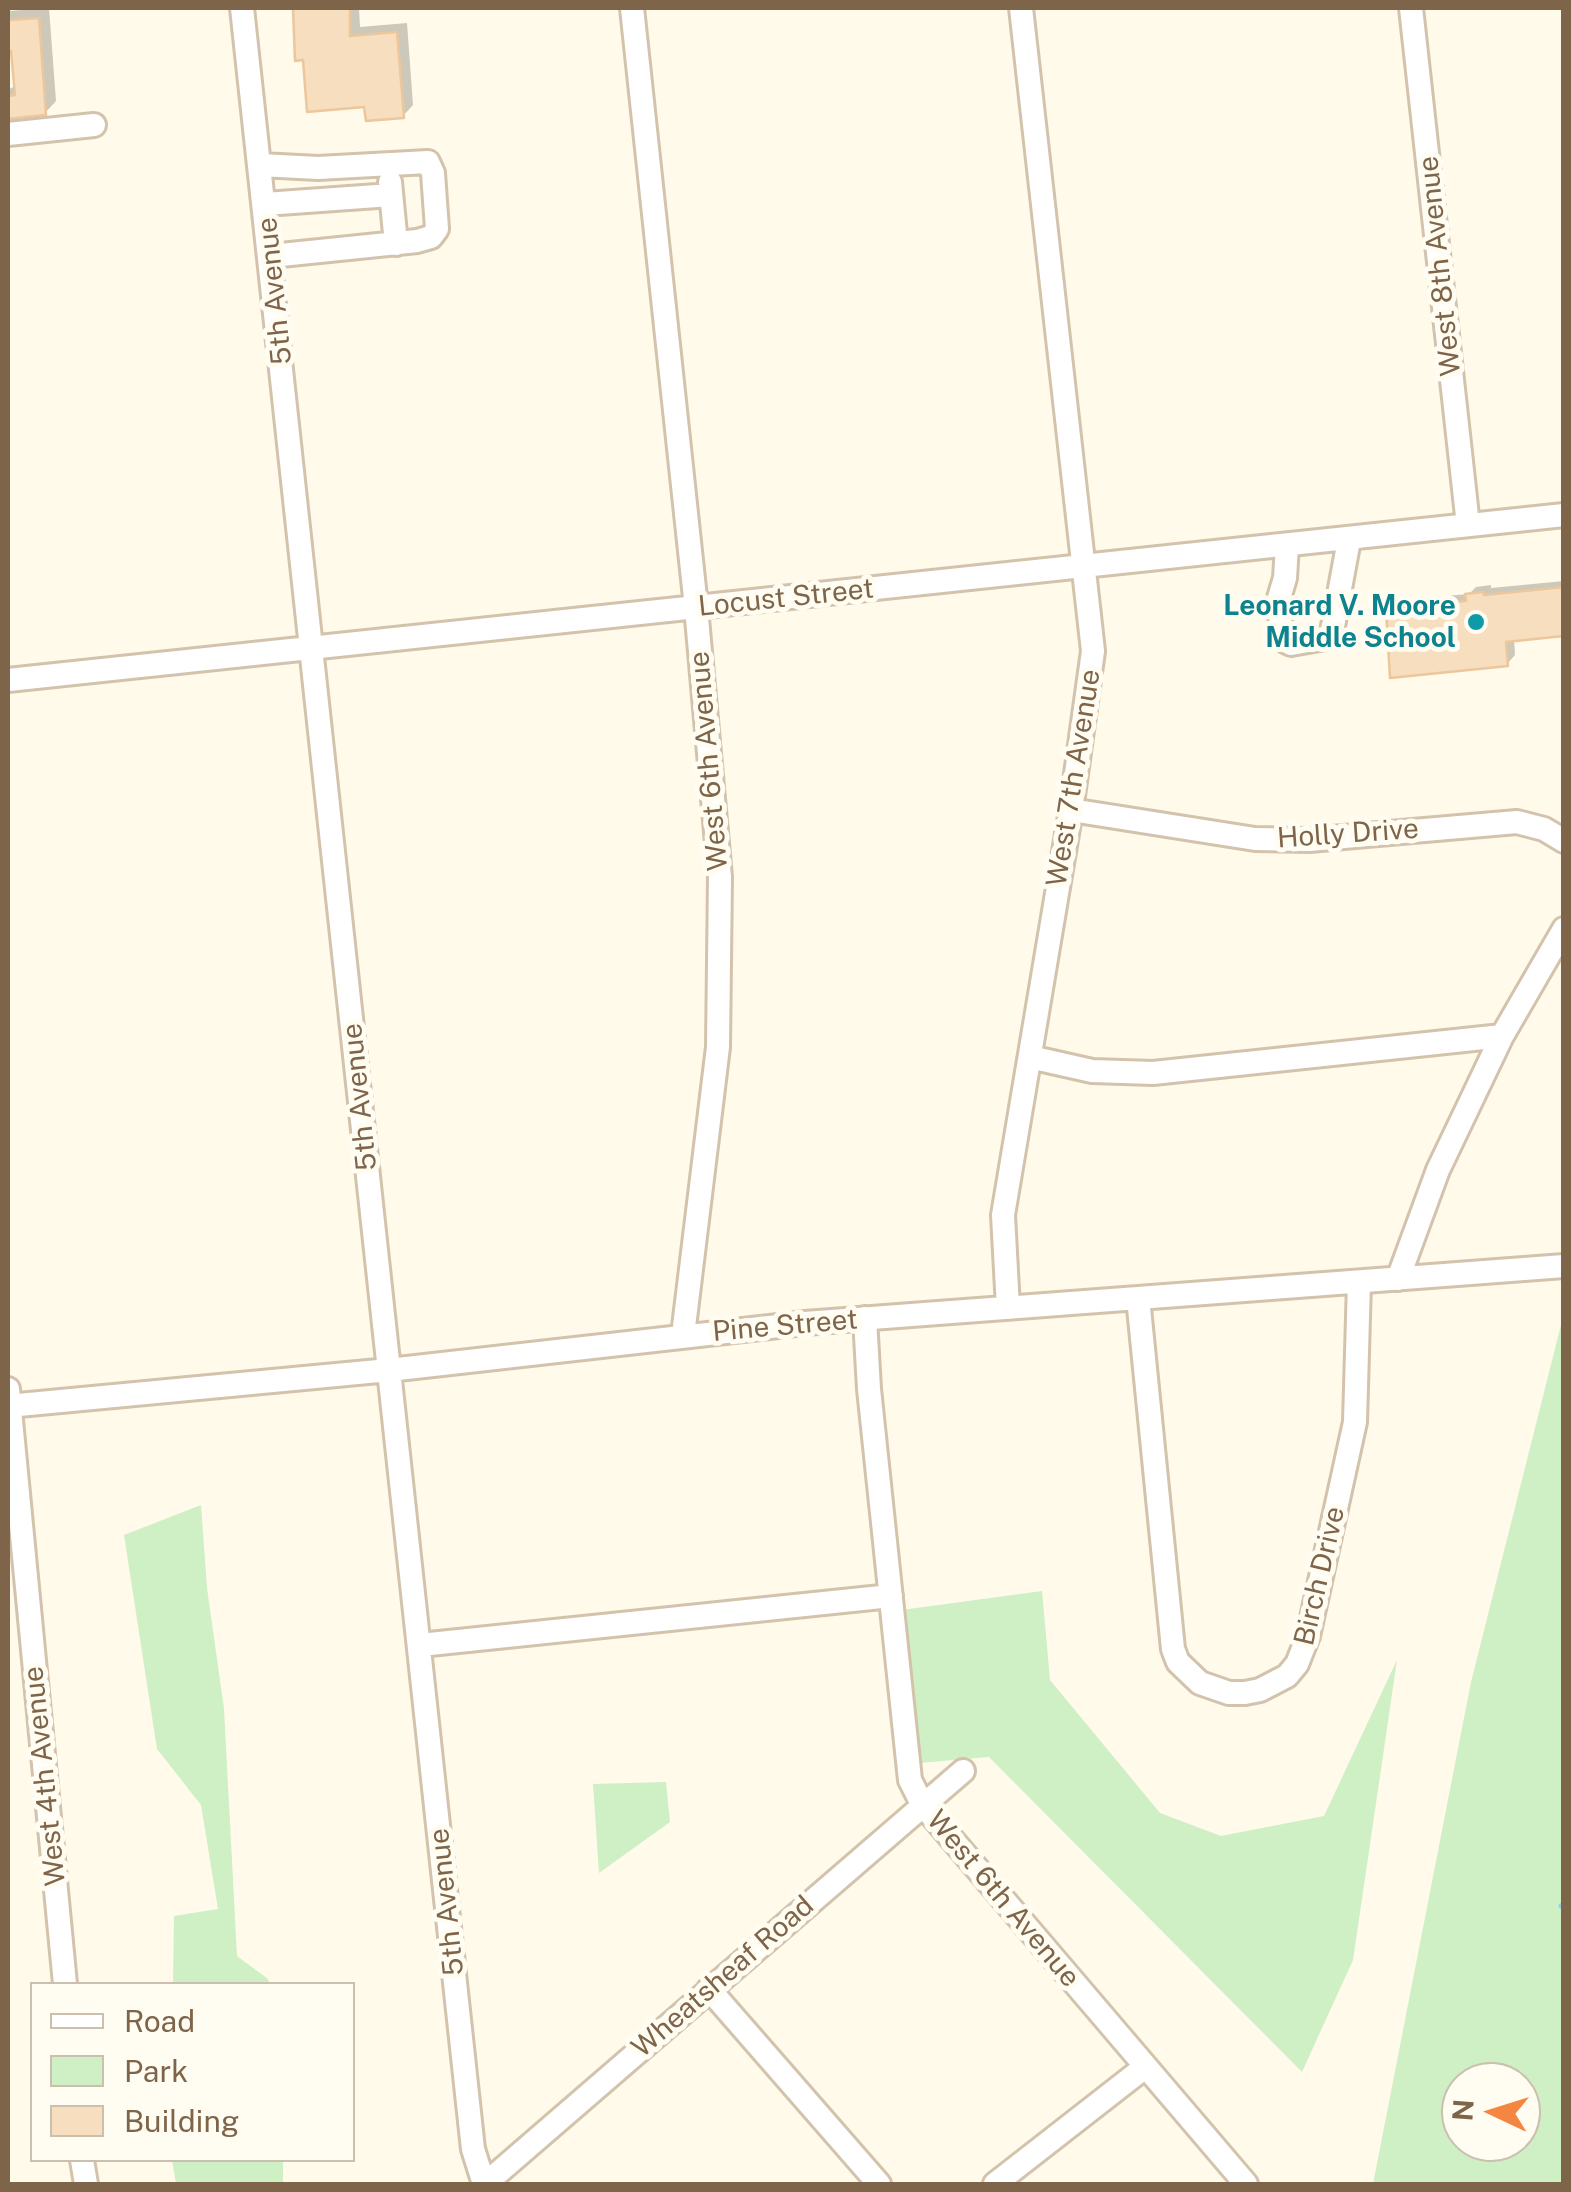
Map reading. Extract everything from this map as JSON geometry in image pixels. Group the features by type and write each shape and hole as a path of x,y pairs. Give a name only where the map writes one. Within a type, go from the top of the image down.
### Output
{"street":[{"name":"5th Avenue","path":"242,8 262,165 473,2149 484,2184"},
{"name":"West 6th Avenue","path":"632,8 696,608 720,877 718,1047 683,1335"},
{"name":"West 7th Avenue","path":"1008,1308 1002,1216 1093,663 1021,8"},
{"name":"West 8th Avenue","path":"1411,8 1468,525"},
{"path":"8,134 94,125"},
{"path":"262,165 318,168 428,162 433,173 437,230 431,237 271,256"},
{"path":"388,164 396,244"},
{"path":"266,204 391,195"},
{"name":"Locust Street","path":"8,680 1564,515"},
{"path":"1287,545 1279,598 1281,632 1285,641 1292,644 1331,637 1348,540"},
{"name":"Holly Drive","path":"1070,810 1255,839 1309,840 1517,822 1544,829 1564,841"},
{"path":"1398,1279 1438,1170 1502,1036 1564,929"},
{"path":"1030,1058 1092,1070 1153,1073 1502,1036"},
{"name":"Pine Street","path":"8,1400 389,1370 865,1318 1564,1266"},
{"name":"Birch Drive","path":"1138,1298 1173,1649 1178,1662 1200,1683 1229,1693 1244,1693 1260,1690 1287,1676 1297,1664 1308,1636 1355,1422 1359,1282"},
{"name":"West 6th Avenue","path":"865,1318 910,1780 922,1804 1246,2184"},
{"name":"West 4th Avenue","path":"8,1400 66,1982"},
{"path":"420,1646 891,1596"},
{"name":"Wheatsheaf Road","path":"484,2184 963,1771"},
{"path":"709,1988 879,2184"},
{"path":"995,2184 1145,2067"}],"green space":[{"path":"1563,1317 1563,2184 1373,2184 1471,1682"},
{"path":"201,1505 207,1588 224,1709 237,1956 269,1982 173,1982 174,1916 218,1909 201,1805 157,1749 124,1535"},
{"path":"1042,1591 1050,1680 1160,1813 1221,1836 1324,1816 1397,1660 1353,1960 1302,2072 989,1757 919,1763 894,1611"},
{"path":"666,1782 670,1822 599,1873 593,1784"},
{"path":"172,2162 283,2162 283,2184 176,2184"}],"building":[{"path":"293,8 350,8 350,36 397,32 404,118 366,121 364,107 307,112 303,60 295,61"},
{"path":"39,18 46,115 8,119 8,96 15,95 8,20"},
{"name":"Leonard V. Moore Middle School","path":"1564,587 1564,636 1506,642 1508,666 1390,678 1386,608 1466,601 1465,594"}],"waterway":[{"path":"1561,1906 1564,1903"}],"place":[{"name":"Leonard V. Moore Middle School","path":"1476,622"}]}
